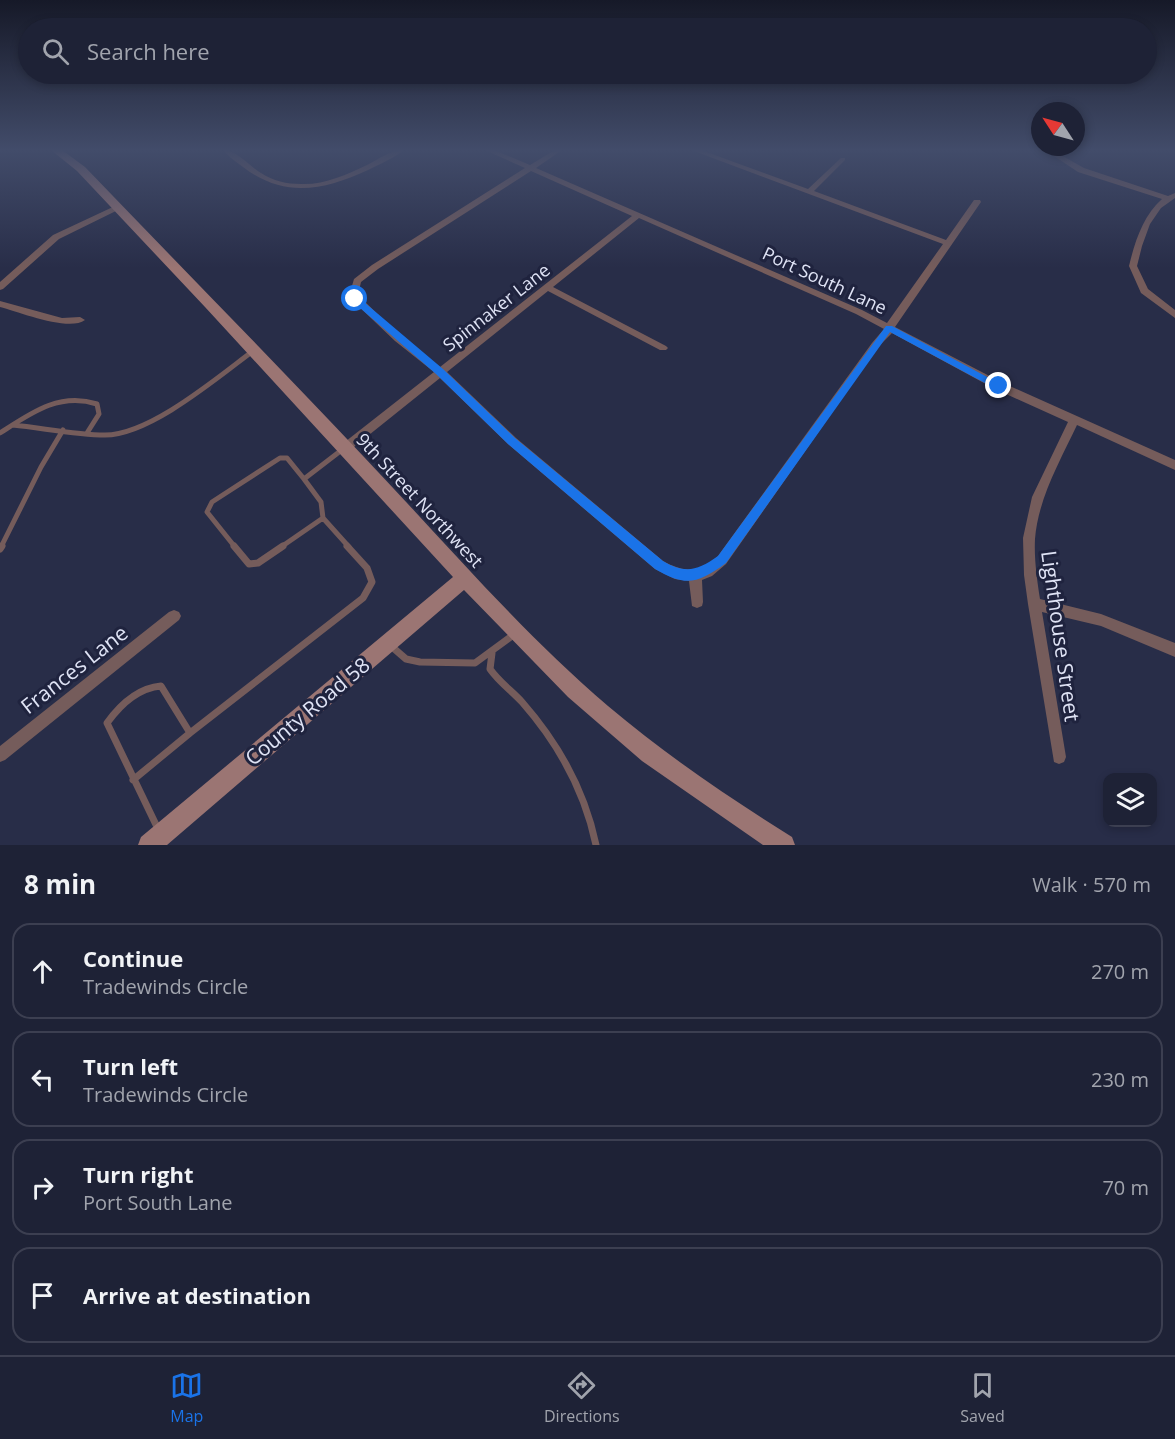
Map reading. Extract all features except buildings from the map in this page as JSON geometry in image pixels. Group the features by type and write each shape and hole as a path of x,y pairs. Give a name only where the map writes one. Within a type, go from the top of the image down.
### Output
{"street":[{"name":"9th Street Northwest","path":"100,189 465,578 576,691 698,789 784,845"},
{"path":"497,189 375,267 354,286 355,299 440,372 512,441 659,565 678,576 695,576 709,572 722,560 977,202"},
{"name":"Port South Lane","path":"580,189 859,312 981,377 1175,465"},
{"path":"802,189 946,243"},
{"path":"1148,189 1171,196"},
{"path":"1171,196 1155,209 1133,266 1144,291 1175,315"},
{"path":"0,287 56,237 118,208"},
{"name":"Spinnaker Lane","path":"345,448 638,215"},
{"path":"548,288 663,348"},
{"path":"0,304 62,321 80,320"},
{"name":"Lighthouse Street","path":"1059,757 1034,604 1029,555 1031,523 1038,497 1074,420"},
{"path":"695,576 697,602"},
{"name":"County Road 58","path":"155,840 465,578"},
{"path":"1034,604 1101,620 1175,650"},
{"name":"Frances Lane","path":"0,755 174,616"}],"lane":[{"path":"13,425 107,435 133,429 168,410 253,351"},
{"path":"0,433 40,408 63,398 97,404 99,414 87,433"},
{"path":"0,549 40,467 63,430"},
{"path":"304,479 345,448"},
{"path":"133,780 363,598 372,582 367,568 323,518 321,502 287,458 280,458 212,502 207,512 249,564 258,562 323,518"},
{"path":"388,643 406,659 420,662 475,663 492,653 517,632"},
{"path":"492,653 490,669 493,675 523,703 577,783 592,820 596,845"},
{"path":"155,840 133,780 107,723 113,713 151,685 161,686 190,733"}],"route":[{"path":"355,299 398,339 440,372 512,441 659,565 678,576 701,575 709,572 722,560 889,328 999,386"}]}
